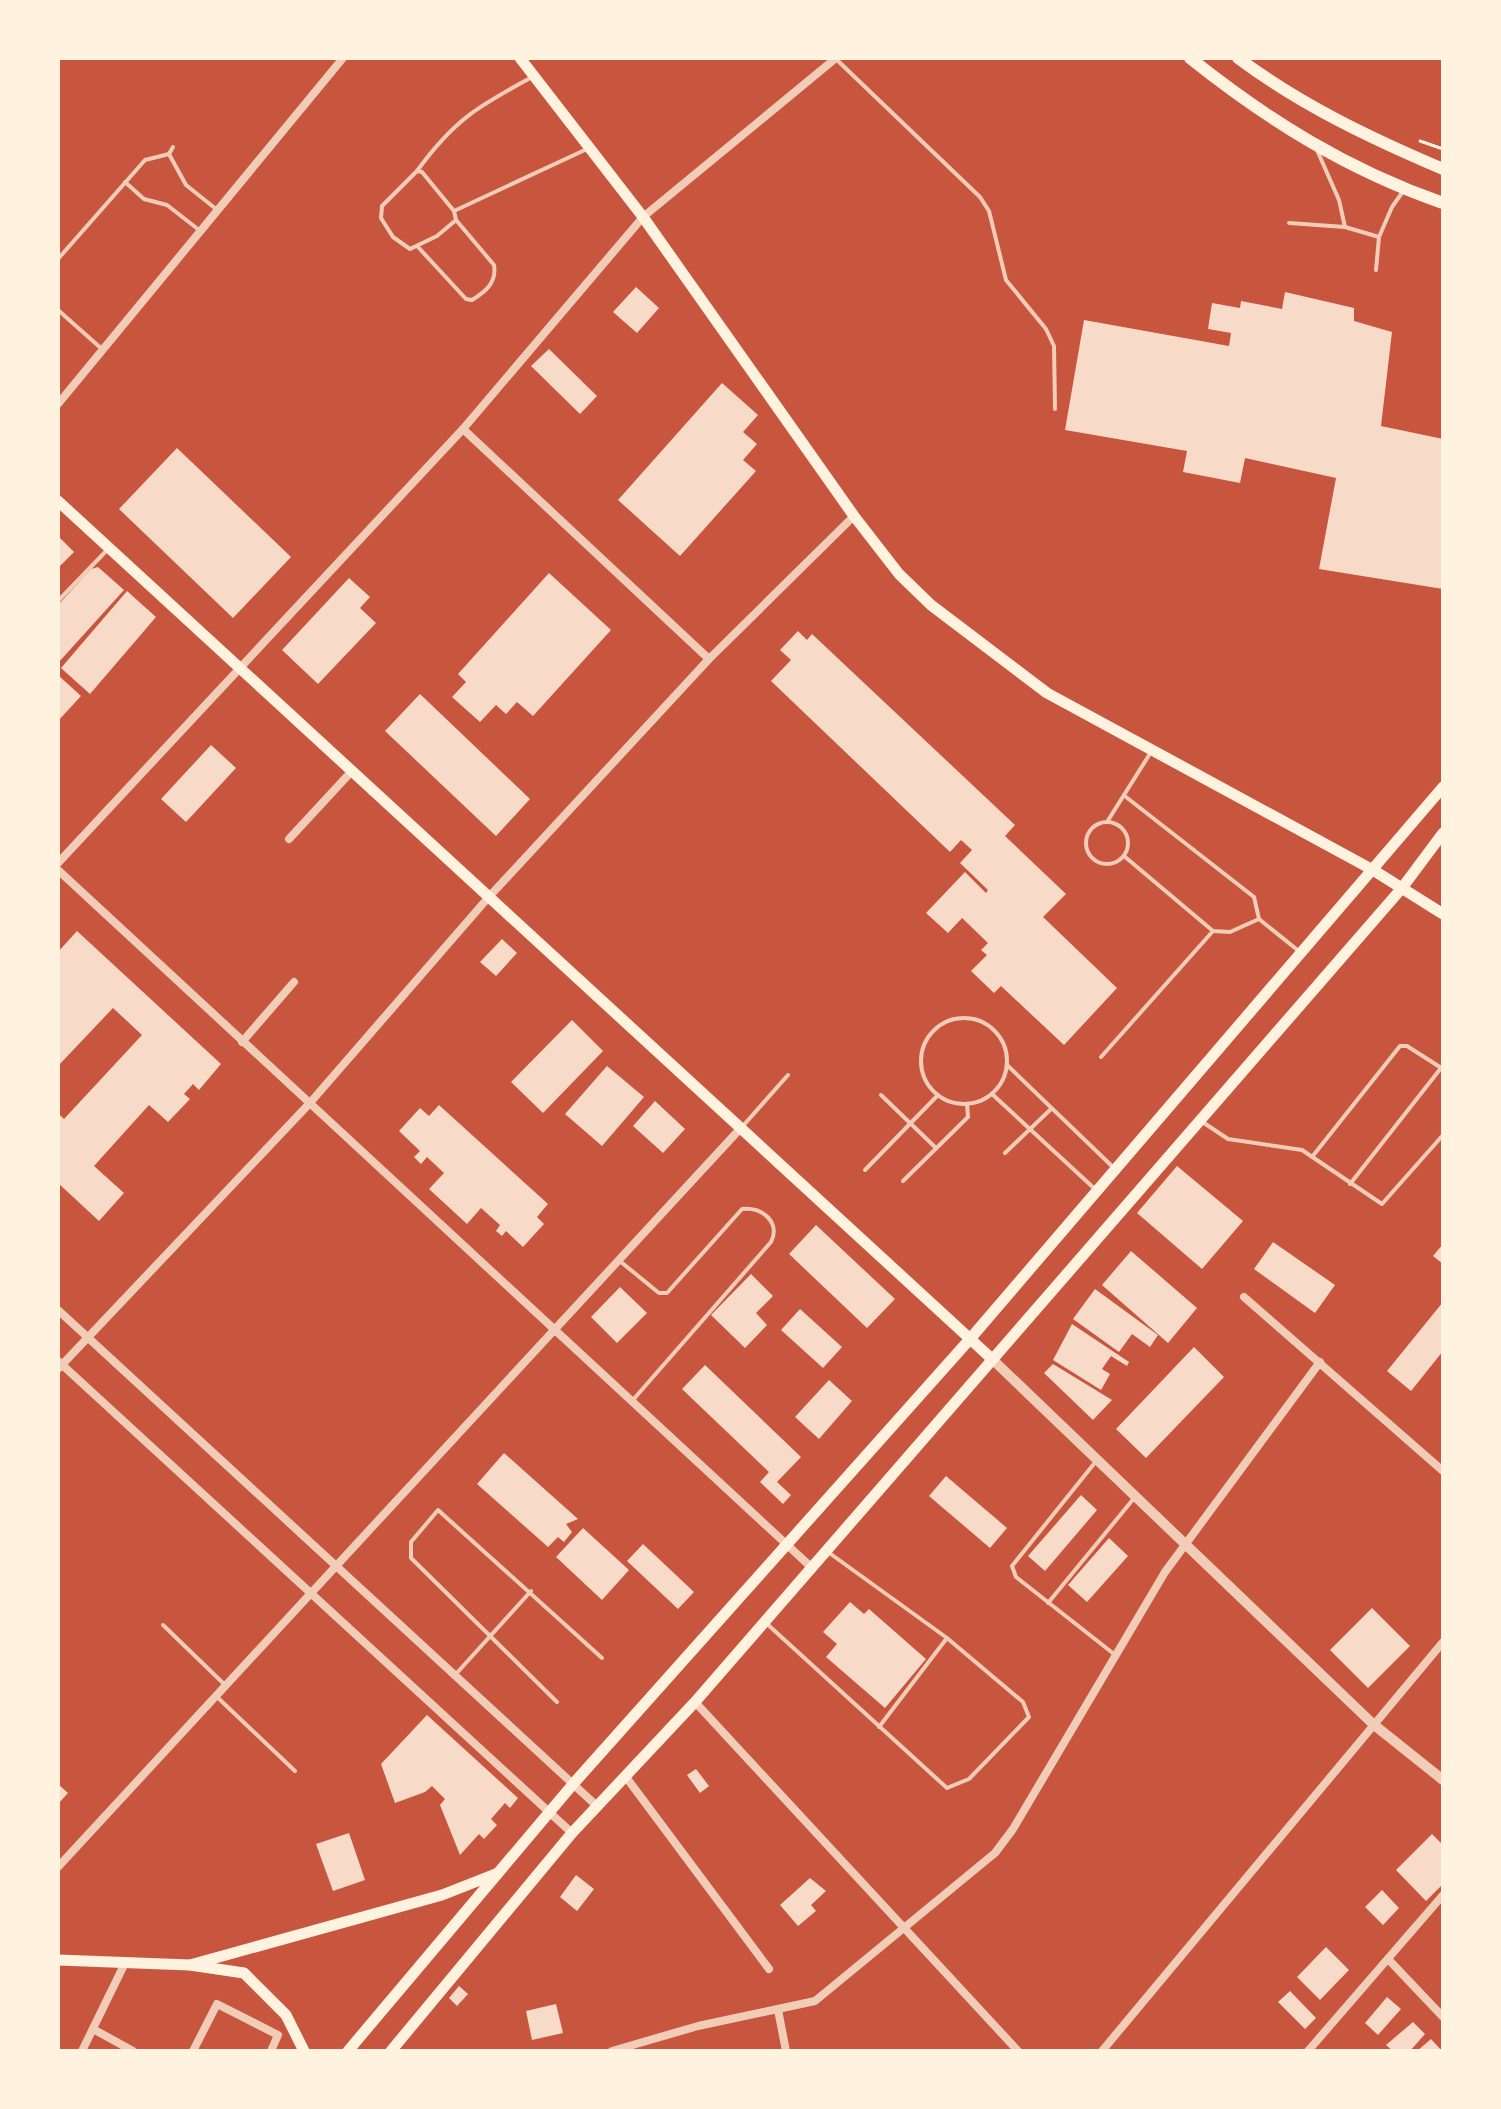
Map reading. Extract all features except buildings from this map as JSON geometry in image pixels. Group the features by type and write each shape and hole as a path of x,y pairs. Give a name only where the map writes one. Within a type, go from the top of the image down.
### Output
{"highway":[{"path":"1190,58 1252,107 1316,148 1405,190 1443,203"},
{"path":"1238,58 1275,86 1366,136 1443,169"}],"main road":[{"path":"520,58 643,217 854,516 899,574 931,605 1047,693 1373,870 1443,914"},
{"path":"58,501 487,899 992,1359"},
{"path":"1373,870 1443,787"},
{"path":"391,2051 572,1833 695,1702 1402,888 1443,833"},
{"path":"348,2051 503,1871 574,1783 970,1339 1301,953"},
{"path":"196,1963 442,1895 503,1871"},
{"path":"58,1960 124,1965 196,1963 244,1973 286,2015 304,2051"}],"street":[{"path":"58,404 343,58"},
{"path":"58,863 463,429 643,217 835,58"},
{"path":"463,429 709,659"},
{"path":"572,1833 59,1365 309,1104 487,899 709,659 854,516"},
{"path":"289,839 351,772"},
{"path":"58,870 630,1403 811,1567"},
{"path":"242,1042 294,982"},
{"path":"58,1867 739,1130"},
{"path":"1244,1297 1443,1470"},
{"path":"58,1310 598,1807"},
{"path":"992,1359 1373,1724 1443,1780"},
{"path":"612,2051 698,2026 815,2001 1004,1843 1114,1654 1183,1544 1320,1362"},
{"path":"1102,2051 1443,1642"},
{"path":"695,1702 1018,2051"},
{"path":"626,1777 769,1969"},
{"path":"1308,2051 1443,1895"},
{"path":"1389,1960 1443,2017"},
{"path":"82,2051 124,1965"},
{"path":"193,2051 217,2004 278,2035 271,2051"},
{"path":"778,2010 786,2051"},
{"path":"93,2029 133,2051"}],"lane":[{"path":"835,58 980,197 989,211 1006,280 1046,329 1054,346 1055,409"},
{"path":"456,220 418,247 410,249 401,245 381,218 382,206 417,171 443,136 474,108 534,76"},
{"path":"58,259 145,160 169,154 173,147"},
{"path":"454,211 589,148"},
{"path":"1316,148 1339,200 1345,227"},
{"path":"169,154 186,185 218,210"},
{"path":"417,171 422,172 454,211 456,220 494,265 492,283 472,300 466,299 418,247"},
{"path":"125,182 144,199 167,205 200,231"},
{"path":"1376,270 1379,237 1392,207 1405,190"},
{"path":"1289,223 1345,227 1379,237"},
{"path":"58,310 103,350"},
{"path":"58,601 110,548"},
{"path":"1107,822 1120,826 1127,837 1124,856 1113,864 1100,864 1087,850 1090,831 1107,822 1126,797 1152,750"},
{"path":"1126,797 1254,897 1259,919 1301,953"},
{"path":"1124,856 1213,931 1230,932 1259,919"},
{"path":"503,1871 1373,870"},
{"path":"1101,1057 1213,931"},
{"path":"970,1018 985,1023 998,1035 1005,1049 1007,1065 1002,1081 992,1094 967,1104 952,1103 938,1095 923,1074 921,1060 929,1035 939,1026 954,1019 970,1018"},
{"path":"1312,1157 1400,1046 1407,1046 1442,1069 1350,1184"},
{"path":"913,1062 921,1060"},
{"path":"1007,1065 1116,1170"},
{"path":"739,1130 788,1075"},
{"path":"992,1094 1098,1192"},
{"path":"881,1095 936,1148"},
{"path":"865,1170 938,1095"},
{"path":"903,1181 968,1117 967,1104"},
{"path":"1005,1153 1051,1109"},
{"path":"1199,1120 1228,1139 1289,1146 1312,1157 1382,1204 1443,1135"},
{"path":"618,1259 659,1293 667,1293 742,1209 758,1210 774,1223 776,1230 771,1242 630,1403"},
{"path":"1097,1460 1012,1566 1016,1577 1114,1654"},
{"path":"1048,1603 1135,1497"},
{"path":"557,1702 411,1558 411,1542 438,1510 602,1658"},
{"path":"765,1621 947,1788 969,1779 1029,1717 1023,1702 947,1638 826,1550"},
{"path":"455,1675 531,1591"},
{"path":"163,1625 226,1686"},
{"path":"879,1727 889,1718 947,1638"},
{"path":"216,1696 295,1771"}],"path":[{"path":"1411,138 1443,149"}]}
